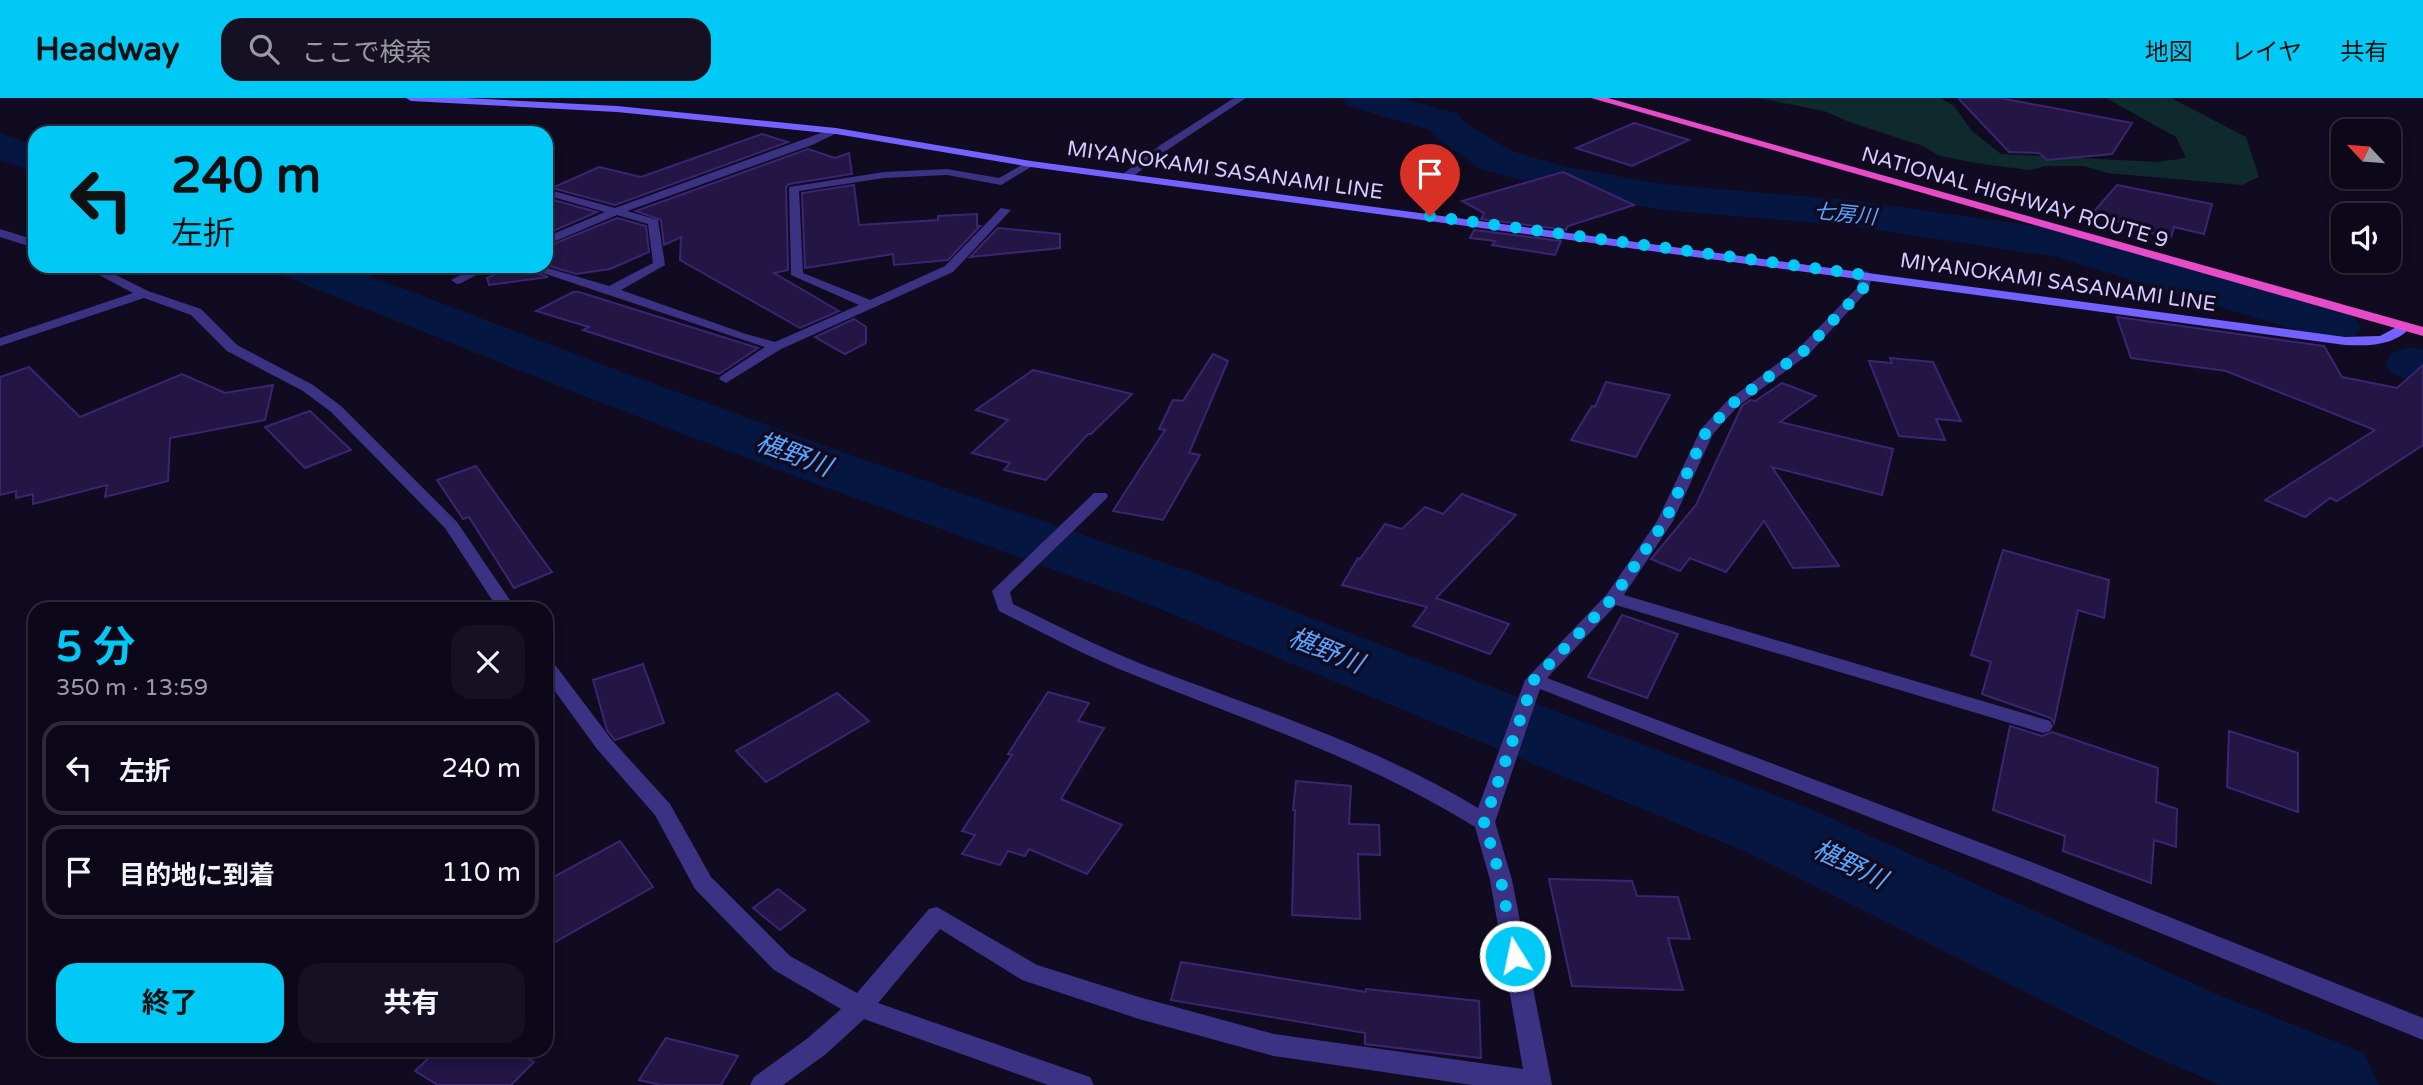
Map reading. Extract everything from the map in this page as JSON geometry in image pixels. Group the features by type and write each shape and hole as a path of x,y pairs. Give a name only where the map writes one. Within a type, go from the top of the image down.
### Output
{"highway":[{"name":"NATIONAL HIGHWAY ROUTE 9","path":"1596,98 2423,332"}],"main road":[{"name":"MIYANOKAMI SASANAMI LINE","path":"411,98 538,101 835,131 1031,164 2345,341 2376,343 2393,337 2404,327"}],"street":[{"path":"1127,176 1166,146 1241,98"},
{"path":"553,238 617,211 835,131"},
{"path":"870,305 797,275 793,188 884,175 947,172 1001,182 1031,164"},
{"path":"553,194 654,222 659,265 610,290"},
{"path":"726,379 776,346 949,269 1005,210"},
{"path":"0,233 28,242"},
{"path":"102,273 144,294 196,312 232,348 308,388 336,409 451,525 502,602"},
{"path":"457,280 472,273"},
{"path":"552,273 610,290 741,337 776,346"},
{"path":"763,1085 817,1046 860,1007 937,916 1030,973 1139,1008 1274,1045 1538,1084 1487,812 1533,684 1613,598 1665,521 1706,432 1732,404 1805,350 1863,289 1866,275"},
{"path":"0,342 144,294"},
{"path":"1100,496 1000,591 1005,607 1131,667 1369,758 1456,804 1487,812"},
{"path":"1613,598 2043,726"},
{"path":"553,675 604,744 663,810 703,883 782,963 860,1007 1081,1085"},
{"path":"1533,684 2026,869 2423,1029"}],"green space":[{"path":"1758,98 1940,98 1954,106 1972,131 2001,154 2157,162 2186,158 2176,137 2106,98 2171,98 2246,137 2259,177 2242,185 2107,173 2084,166 2046,166 2030,170 1975,163 1940,156 1923,146 1824,111"}],"building":[{"path":"1958,98 2000,98 2132,123 2112,154 2047,160 2039,153 2009,152"},
{"path":"1634,123 1689,140 1632,166 1576,148"},
{"path":"762,134 788,142 615,205 553,188 599,167 641,177"},
{"path":"808,149 835,158 849,153 852,174 789,184 786,187 788,270 774,273 839,311 800,328 680,260 681,237 664,245 661,220 636,211"},
{"path":"1563,172 1634,205 1568,226 1566,230 1481,219 1484,213 1462,201"},
{"path":"854,185 859,225 938,220 938,216 977,214 977,226 980,226 948,260 894,265 893,254 805,268 802,193"},
{"path":"2117,185 2212,204 2204,234 2174,227 2171,237 2131,229 2133,224 2091,215"},
{"path":"553,200 597,212 553,231"},
{"path":"617,218 646,226 649,252 610,269 576,274 553,267 553,244"},
{"path":"998,228 1060,234 1060,248 970,257"},
{"path":"1474,230 1561,241 1555,255 1492,245 1495,241 1470,238"},
{"path":"498,273 537,273 548,277 489,285 487,278"},
{"path":"573,292 758,348 719,374 583,330 589,327 536,311"},
{"path":"2117,317 2324,346 2342,377 2397,388 2423,365 2423,445 2337,501 2330,498 2305,517 2265,500 2375,430 2226,371 2131,358"},
{"path":"854,319 866,327 866,343 845,354 815,337"},
{"path":"1213,354 1228,361 1189,453 1200,455 1163,520 1113,511 1165,430 1159,429 1173,400 1183,401"},
{"path":"1890,358 1933,362 1961,421 1936,419 1945,440 1899,436 1869,361 1892,363"},
{"path":"29,367 80,417 182,374 225,393 273,385 265,420 170,438 168,481 105,497 107,485 33,504 33,494 16,498 16,491 0,495 0,377"},
{"path":"1033,370 1132,394 1088,434 1046,480 1004,470 1010,463 972,453 1008,420 976,410"},
{"path":"1606,382 1670,395 1636,457 1571,440 1592,406 1595,407"},
{"path":"1782,383 1816,396 1780,422 1893,449 1882,495 1772,467 1839,566 1793,568 1764,521 1726,572 1690,558 1680,571 1651,559 1696,505 1742,406 1750,400 1755,401"},
{"path":"310,411 351,450 305,468 265,427"},
{"path":"476,466 552,572 514,588 469,517 463,519 437,480"},
{"path":"1462,494 1516,515 1436,598 1509,624 1490,654 1413,626 1427,607 1342,585 1358,558 1360,559 1385,524 1402,529 1425,507 1443,514"},
{"path":"2003,550 2109,580 2104,618 2078,610 2054,723 2051,718 1982,694 1991,662 1971,655"},
{"path":"1622,615 1678,634 1647,698 1588,677"},
{"path":"643,664 664,723 615,740 607,730 593,680"},
{"path":"1048,692 1089,703 1078,721 1104,728 1061,799 1122,825 1087,874 1029,849 1025,856 1008,851 1000,865 962,854 975,835 962,831 1012,755 1008,754"},
{"path":"837,693 869,721 766,782 736,751"},
{"path":"2010,726 2042,736 2052,732 2158,768 2156,802 2177,809 2176,847 2154,840 2151,883 2063,851 2065,836 1993,810"},
{"path":"2229,731 2298,753 2298,812 2227,787"},
{"path":"1296,781 1351,786 1349,824 1379,825 1380,855 1358,854 1360,919 1292,915 1293,810"},
{"path":"620,841 653,887 553,943 553,877"},
{"path":"1549,879 1632,881 1637,896 1678,897 1690,939 1668,938 1683,990 1572,986"},
{"path":"778,889 805,910 780,930 753,908"},
{"path":"1181,962 1366,992 1366,989 1479,1001 1481,1058 1365,1044 1365,1033 1171,1000"},
{"path":"666,1038 738,1056 721,1085 661,1085 639,1080"},
{"path":"430,1057 525,1057 534,1062 511,1085 438,1085 415,1071"}],"waterway":[{"name":"七房川","path":"1361,98 1445,122 1450,130 1496,160 1564,179 1662,197 1850,213 2064,244 2285,309 2335,327"},
{"name":"椹野川","path":"0,145 28,157"},
{"name":"椹野川","path":"319,273 595,381 818,464 1167,587 1780,831 2187,1026 2329,1085"},
{"name":"七房川","path":"2412,363 2423,368"}],"route":[{"path":"1430,216 1866,275 1863,289 1805,350 1732,404 1706,432 1665,521 1613,598 1534,680 1484,822 1501,880 1515,956"}]}
